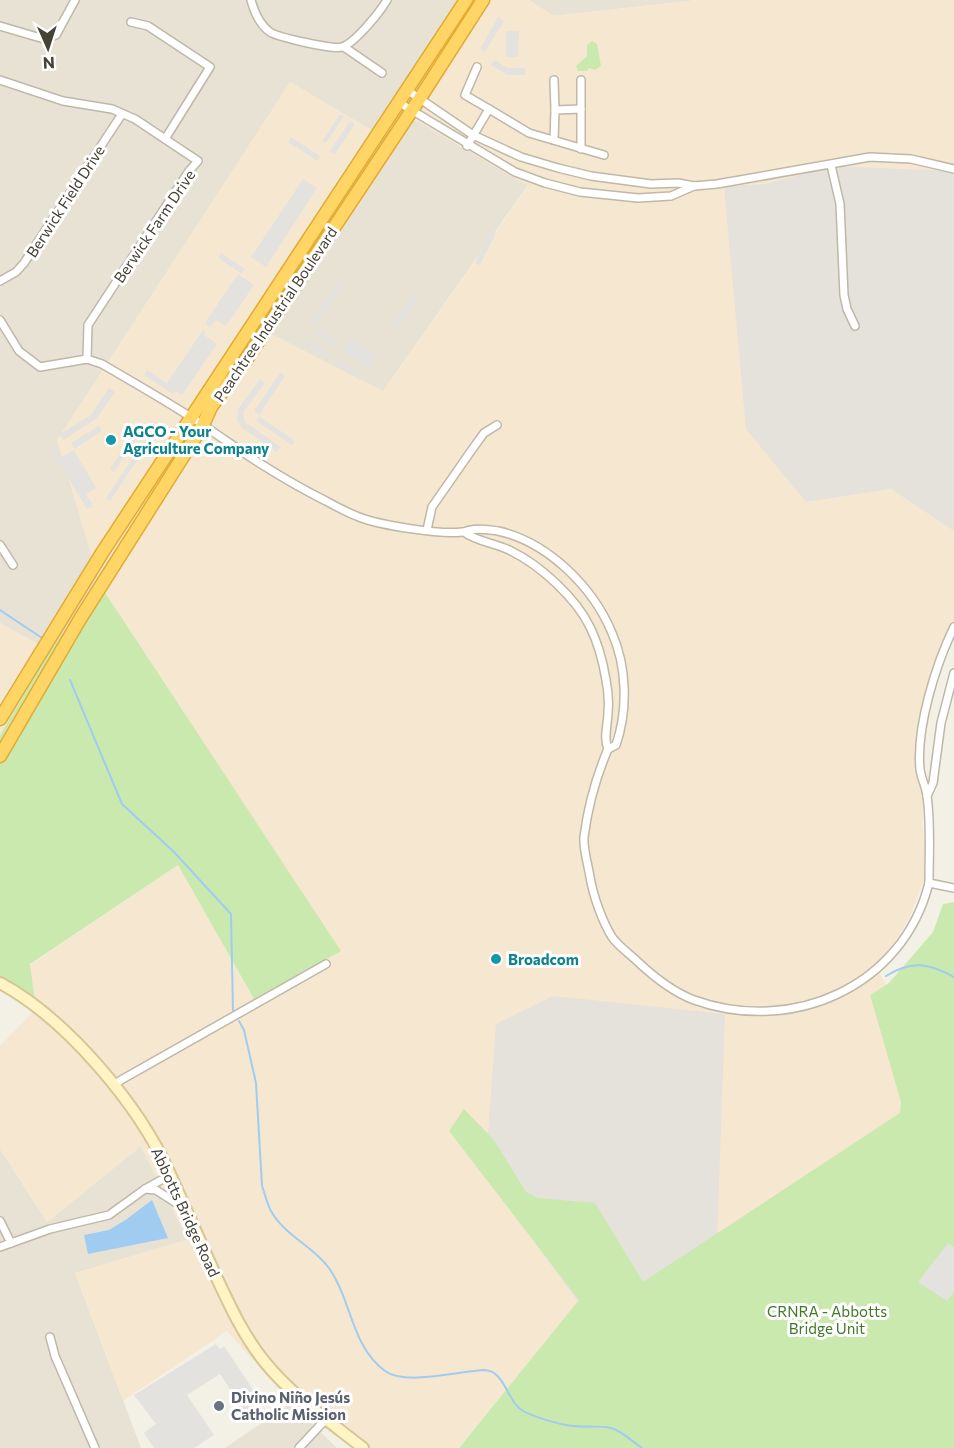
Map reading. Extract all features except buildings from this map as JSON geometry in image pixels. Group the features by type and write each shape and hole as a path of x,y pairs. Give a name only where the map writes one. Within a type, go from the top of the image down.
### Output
{"highway":[{"name":"Peachtree Industrial Boulevard","path":"0,719 102,553 466,0"},
{"name":"Peachtree Industrial Boulevard","path":"0,756 80,619 203,425 211,407 246,360 483,0"}],"main road":[{"name":"Abbotts Bridge Road","path":"0,983 22,995 53,1020 74,1039 114,1086 158,1149 243,1331 263,1360 283,1382 363,1448"}],"street":[{"path":"0,26 44,39 56,35 75,0"},
{"path":"251,0 259,19 271,32 331,49 344,47 387,0"},
{"path":"131,22 148,26 210,67 165,139"},
{"path":"344,47 382,73"},
{"path":"477,67 465,95 529,133 604,156"},
{"name":"Berwick Farm Drive","path":"0,80 63,101 112,109 135,119 198,161 189,171 88,325 87,359"},
{"path":"554,80 554,140"},
{"path":"580,80 581,149"},
{"path":"407,90 474,135 534,161 591,176 651,184 678,183 694,186"},
{"path":"398,102 467,146 515,172 580,192 638,198 671,196 694,186 870,157 910,159 954,169"},
{"path":"467,146 489,109"},
{"path":"555,110 581,109"},
{"name":"Berwick Field Drive","path":"0,281 16,272 24,263 122,114"},
{"path":"831,165 840,204 844,295 847,309 855,326"},
{"path":"0,320 19,351 40,367 87,359 110,369 191,417 289,483 360,518 427,530 498,531 524,540 550,555 577,579 596,604 613,634 624,686 619,736 616,745 608,749 595,781 584,837 593,894 612,938 656,978 694,1000 741,1010 779,1011 801,1007 837,995 874,973 895,951 926,897 929,883 927,796 920,769 925,711 940,658 954,627"},
{"path":"427,530 432,507 471,450 484,434 497,425"},
{"path":"464,532 470,537 512,551 547,576 567,595 590,626 606,682 609,710 605,743 608,749"},
{"path":"0,545 13,565"},
{"path":"927,796 933,783 941,723 954,673"},
{"path":"929,883 954,888"},
{"path":"114,1086 326,964"},
{"path":"0,1247 50,1229 109,1215 145,1189 170,1175"},
{"path":"145,1189 156,1190 167,1195 184,1208"},
{"path":"0,1221 11,1243"},
{"path":"50,1336 55,1356 95,1448"},
{"path":"299,1448 326,1419"}],"shaded area":[{"path":"0,0 467,0 400,117 419,122 528,185 383,391 257,327 355,121 290,82 100,585 50,651 0,623"},
{"path":"467,0 529,0 554,16 697,0 954,0 954,171 835,166 764,184 724,186 806,502 891,489 954,531 954,636 933,685 926,726 922,824 928,876 921,887 909,919 877,970 951,1085 717,1243 485,1174 579,1301 458,1448 359,1448 291,1403 227,1331 123,1401 75,1273 188,1239 141,1146 47,1222 0,1149 0,1046 36,1009 30,965 178,865 254,999 100,585 57,440 290,82 382,136 257,327 383,391 528,186 419,122 399,117 409,104"},
{"path":"529,0 697,0 553,16"},
{"path":"498,17 504,21 485,52 480,49"},
{"path":"506,31 519,31 518,57 506,57"},
{"path":"494,60 508,68 525,68 525,75 507,75 491,65"},
{"path":"340,114 344,116 326,143 322,141"},
{"path":"350,121 355,124 335,154 330,151"},
{"path":"291,137 320,156 317,161 288,142"},
{"path":"835,166 954,171 954,531 891,489 806,502 746,429 724,186 764,184"},
{"path":"303,179 317,188 266,267 251,257"},
{"path":"490,230 496,233 480,265 475,263"},
{"path":"221,253 245,269 242,274 218,258"},
{"path":"238,274 254,285 226,326 216,320 210,327 205,323"},
{"path":"338,282 343,286 316,325 311,322"},
{"path":"414,293 419,296 399,327 393,323"},
{"path":"316,328 339,342 336,347 313,333"},
{"path":"203,330 204,335 217,344 182,395 176,391 173,394 144,375 147,370 167,383"},
{"path":"308,339 331,355 328,359 305,344"},
{"path":"351,339 376,356 369,368 343,351"},
{"path":"337,359 362,375 359,380 334,363"},
{"path":"280,373 285,376 259,415 254,411"},
{"path":"260,379 265,383 243,413 244,419 246,423 281,447 277,452 242,428 237,420 238,409"},
{"path":"109,388 115,392 96,419 63,440 60,434 91,415"},
{"path":"259,416 295,441 292,445 256,421"},
{"path":"155,424 159,427 110,501 106,498"},
{"path":"99,426 102,431 74,449 71,443"},
{"path":"138,426 143,429 114,472 110,469"},
{"path":"56,446 62,457 74,450 96,488 86,494 93,506 87,509 51,449"},
{"path":"0,623 50,651 0,735"},
{"path":"553,996 725,1014 717,1243 592,1321 485,1174 496,1024"},
{"path":"141,1146 188,1240 75,1273 141,1448 0,1448 0,1149 47,1222"},
{"path":"948,1243 954,1247 954,1292 947,1301 918,1282"},
{"path":"216,1344 220,1349 224,1346 262,1403 246,1413 220,1374 187,1395 214,1435 194,1448 154,1448 144,1433 156,1424 134,1395"},
{"path":"291,1403 337,1448 225,1448"}],"green space":[{"path":"592,41 597,44 601,66 595,70 589,68 587,71 578,71 576,66 587,56 587,45"},
{"path":"100,585 341,951 254,999 178,865 30,964 36,1009 0,981 0,735 50,651"},
{"name":"CRNRA - Abbotts Bridge Unit","path":"954,902 954,1448 459,1448 579,1300 449,1131 464,1109 494,1140 526,1192 537,1198 595,1203 643,1282 900,1113 901,1102 870,995 889,983 933,932 943,904"}],"water":[{"path":"152,1200 168,1238 88,1254 84,1235 109,1230"}],"waterway":[{"path":"0,610 42,638"},
{"path":"70,680 122,804 174,852 231,914 233,1011"},
{"path":"886,976 904,967 920,965 954,977"},
{"path":"239,1021 244,1030 256,1083 262,1186 268,1205 277,1220 329,1268 343,1294 358,1336 374,1361 385,1371 406,1377 419,1378 491,1371 497,1375 513,1401 523,1411 566,1425 615,1429 642,1448"}],"place":[{"name":"AGCO - Your Agriculture Company","path":"111,440"},
{"name":"Broadcom","path":"496,959"},
{"name":"Divino Niño Jesús Catholic Mission","path":"219,1406"}]}
